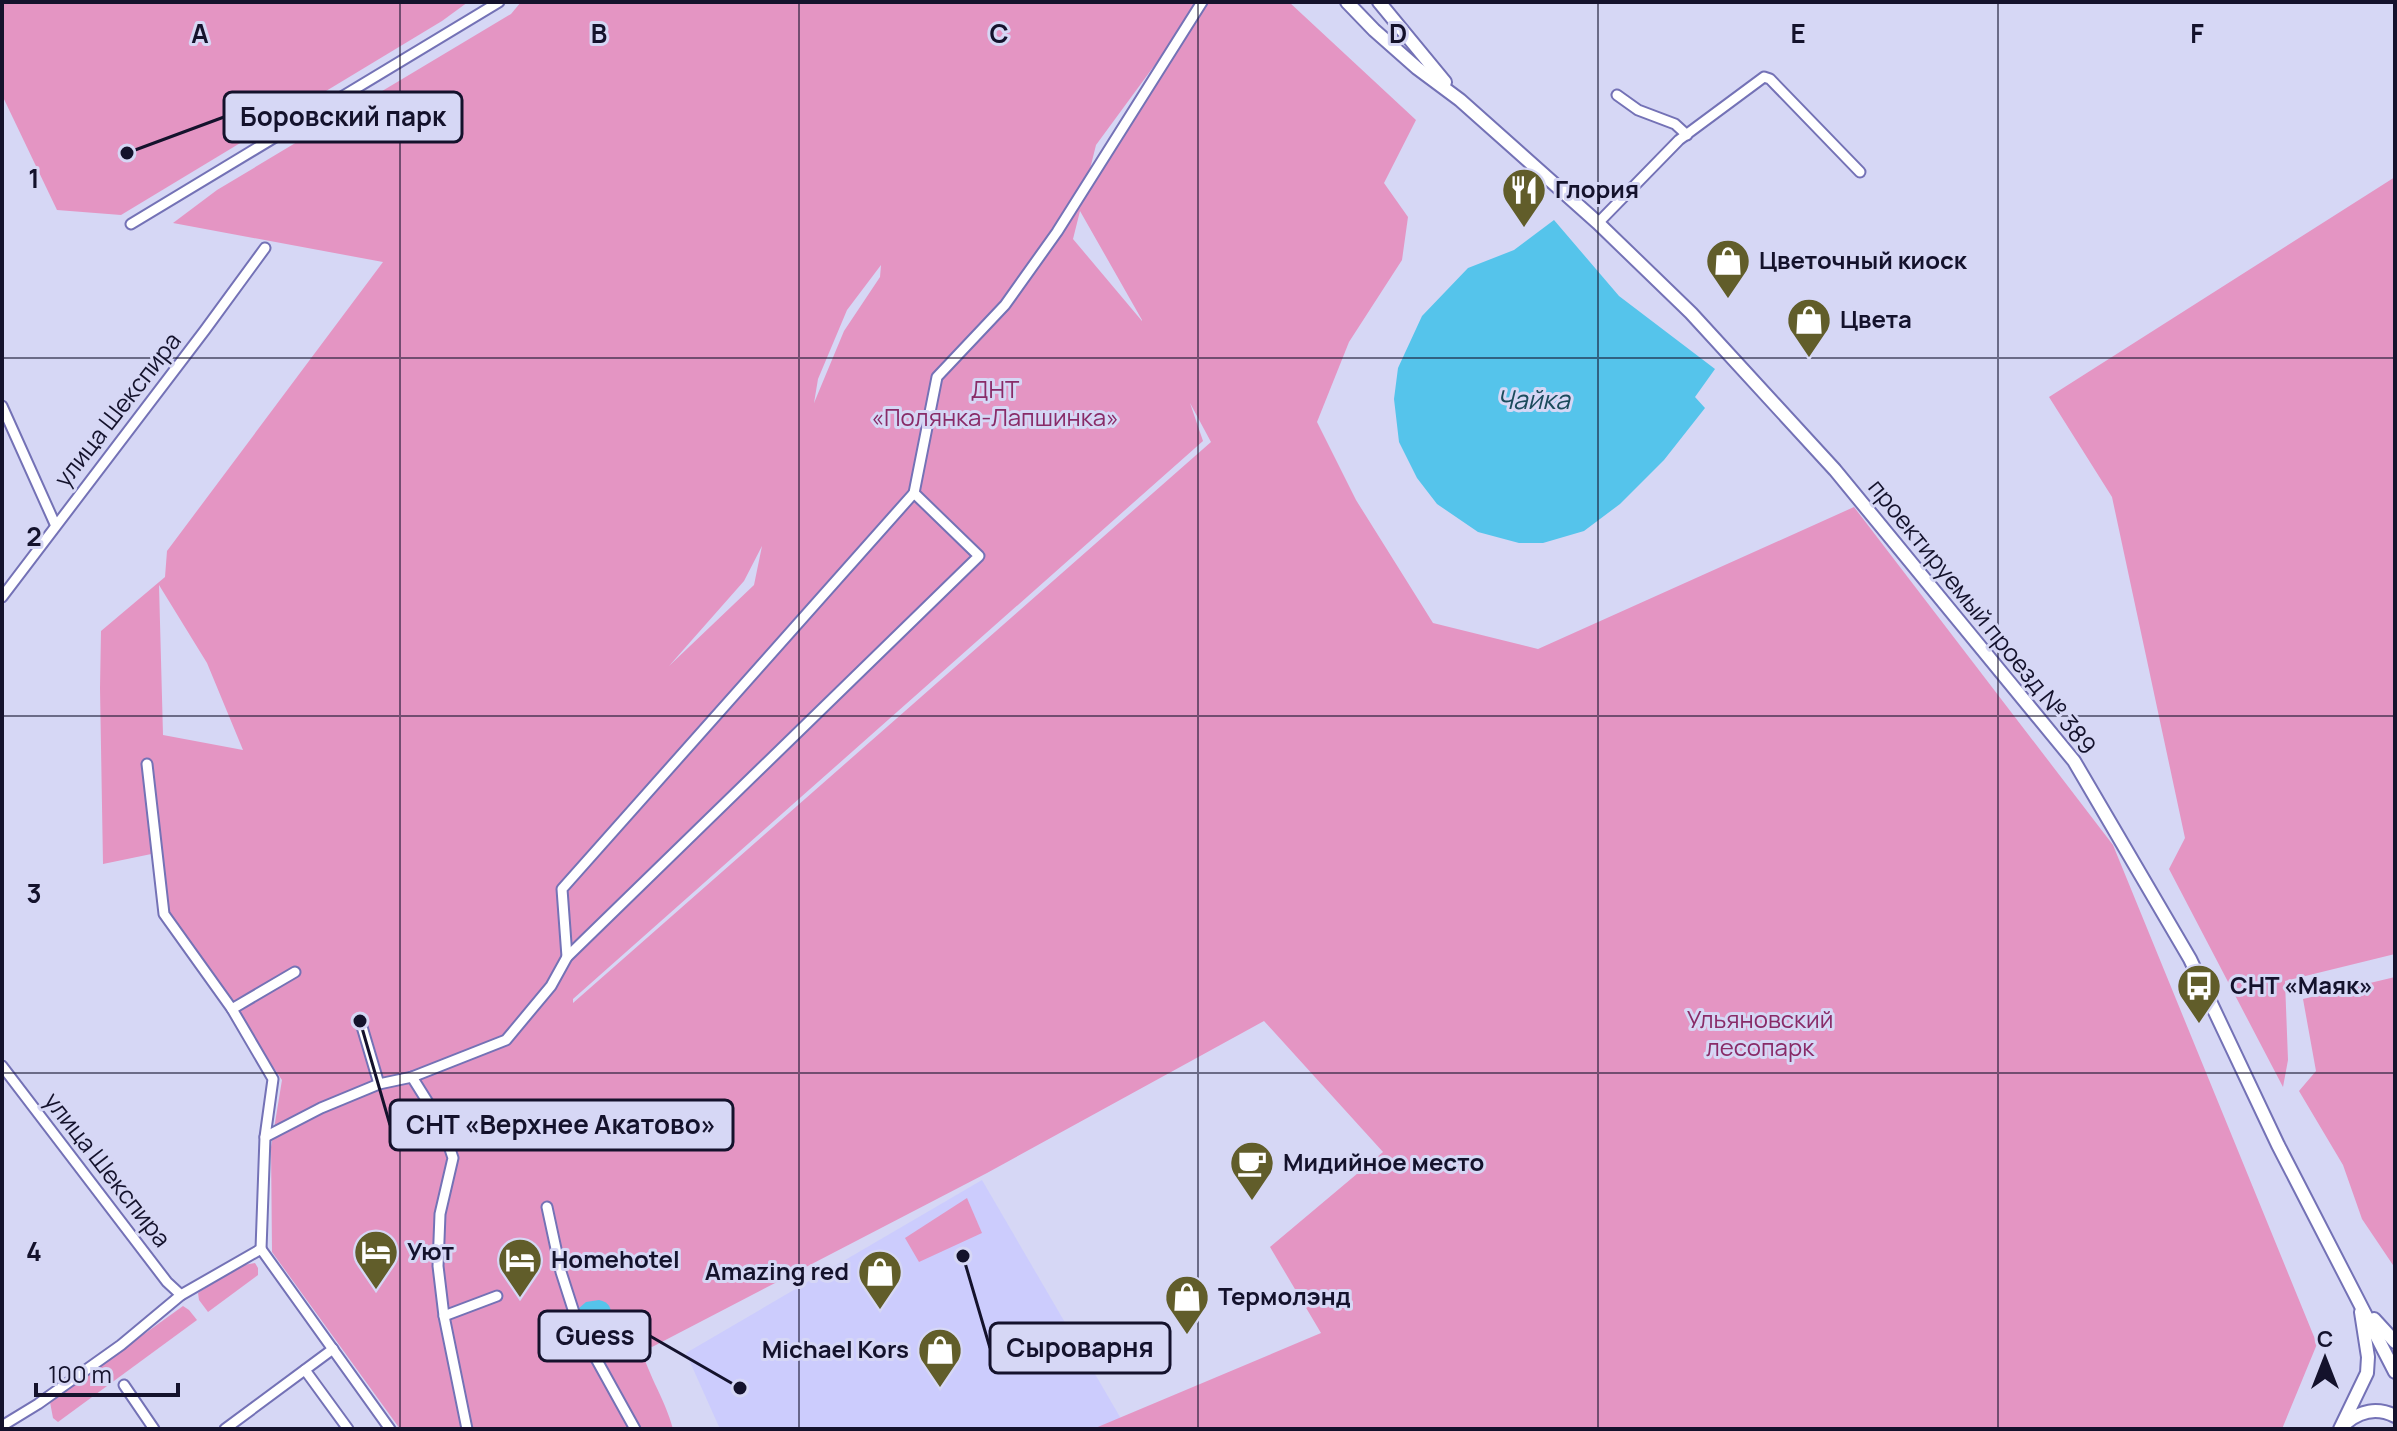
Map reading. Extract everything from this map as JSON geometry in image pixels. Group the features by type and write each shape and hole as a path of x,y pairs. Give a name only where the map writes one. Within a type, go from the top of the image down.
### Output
{"main road":[{"name":"проектируемый проезд № 389","path":"1347,2 1417,68 1460,100 1598,223 1691,313 1835,470 2074,761 2190,959 2278,1145 2360,1301"},
{"name":"проектируемый проезд № 389","path":"1379,2 1460,100"},
{"path":"2360,1301 2395,1342"},
{"path":"2360,1301 2395,1372"},
{"path":"2341,1429 2367,1373 2368,1357 2360,1301"},
{"path":"2341,1429 2349,1420 2367,1411 2395,1416"}],"street":[{"path":"131,224 499,2"},
{"path":"567,957 562,889 914,493 937,377 1005,305 1057,232 1202,2"},
{"path":"1598,223 1659,158 1764,77 1770,79 1860,172"},
{"path":"1617,95 1638,110 1675,124 1687,135"},
{"name":"улица Шекспира","path":"2,597 265,248"},
{"path":"2,406 55,524"},
{"path":"265,1137 321,1108 379,1084 412,1077 506,1040 551,986 567,957 979,556 914,493"},
{"path":"147,764 164,914 232,1009 273,1079 265,1137 261,1249 390,1429"},
{"path":"232,1009 295,972"},
{"path":"360,1020 379,1084"},
{"name":"улица Шекспира","path":"2,1066 167,1282 181,1295"},
{"path":"412,1077 442,1125 453,1158 440,1214 438,1243 444,1316 467,1429"},
{"path":"547,1207 561,1272 579,1328 635,1429"},
{"path":"2,1426 121,1345 181,1295 261,1249"},
{"path":"444,1316 497,1296"},
{"path":"225,1429 333,1349"},
{"path":"305,1370 348,1429"},
{"path":"124,1385 154,1429"}],"shaded area":[{"path":"982,1180 1127,1429 720,1429 686,1353"}],"green space":[{"path":"2,2 468,2 442,21 121,215 57,210 2,95"},
{"path":"521,2 1289,2 1416,120 1384,183 1408,217 1402,260 1349,342 1317,422 1356,500 1433,623 1538,649 1854,507 2113,845 2317,1344 2282,1429 1093,1429 1321,1333 1270,1247 1383,1152 1264,1021 987,1173 652,1347 639,1339 673,1429 400,1429 272,1252 271,1147 282,1080 170,914 161,852 103,864 101,631 165,577 167,551 383,262 173,223 217,190 511,14","holes":["1179,32 1083,197 1096,145","1080,211 1142,320 1073,239","881,265 880,277 844,331 814,403 818,379 847,310","1190,403 1211,442 573,1003 573,999 1203,441","762,546 754,585 669,666 744,581","159,585 207,663 243,750 163,735"]},
{"path":"2395,177 2395,954 2285,981 2288,1060 2283,1087 2169,869 2185,838 2112,497 2049,397"},
{"path":"2395,977 2395,1268 2362,1219 2343,1165 2299,1091 2316,1071 2303,999"},
{"path":"967,1198 982,1233 919,1262 905,1238"},
{"path":"255,1263 258,1275 208,1312 198,1293 238,1266"},
{"path":"183,1306 197,1320 58,1422 53,1418 50,1402"}],"water":[{"name":"Чайка","path":"1554,220 1619,296 1715,369 1695,397 1705,408 1664,460 1620,504 1584,531 1543,543 1519,543 1478,532 1437,504 1417,478 1399,442 1394,399 1398,368 1422,316 1468,268 1514,250"},
{"path":"599,1300 609,1306 611,1318 606,1325 591,1329 579,1319 578,1309 586,1302"}],"place":[{"name":"Боровский парк","path":"127,153"},
{"name":"Глория","path":"1524,229"},
{"name":"Цветочный киоск","path":"1728,300"},
{"name":"Цвета","path":"1809,359"},
{"name":"СНТ «Верхнее Акатово»","path":"360,1021"},
{"name":"СНТ «Маяк»","path":"2199,1025"},
{"name":"Мидийное место","path":"1252,1202"},
{"name":"Сыроварня","path":"963,1256"},
{"name":"Уют","path":"376,1291"},
{"name":"Homehotel","path":"520,1299"},
{"name":"Amazing red","path":"880,1311"},
{"name":"Термолэнд","path":"1187,1336"},
{"name":"Guess","path":"740,1388"},
{"name":"Michael Kors","path":"940,1389"}],"park label":[{"name":"ДНТ «Полянка-Лапшинка»","path":"995,404"},
{"name":"Ульяновский лесопарк","path":"1760,1034"}]}
